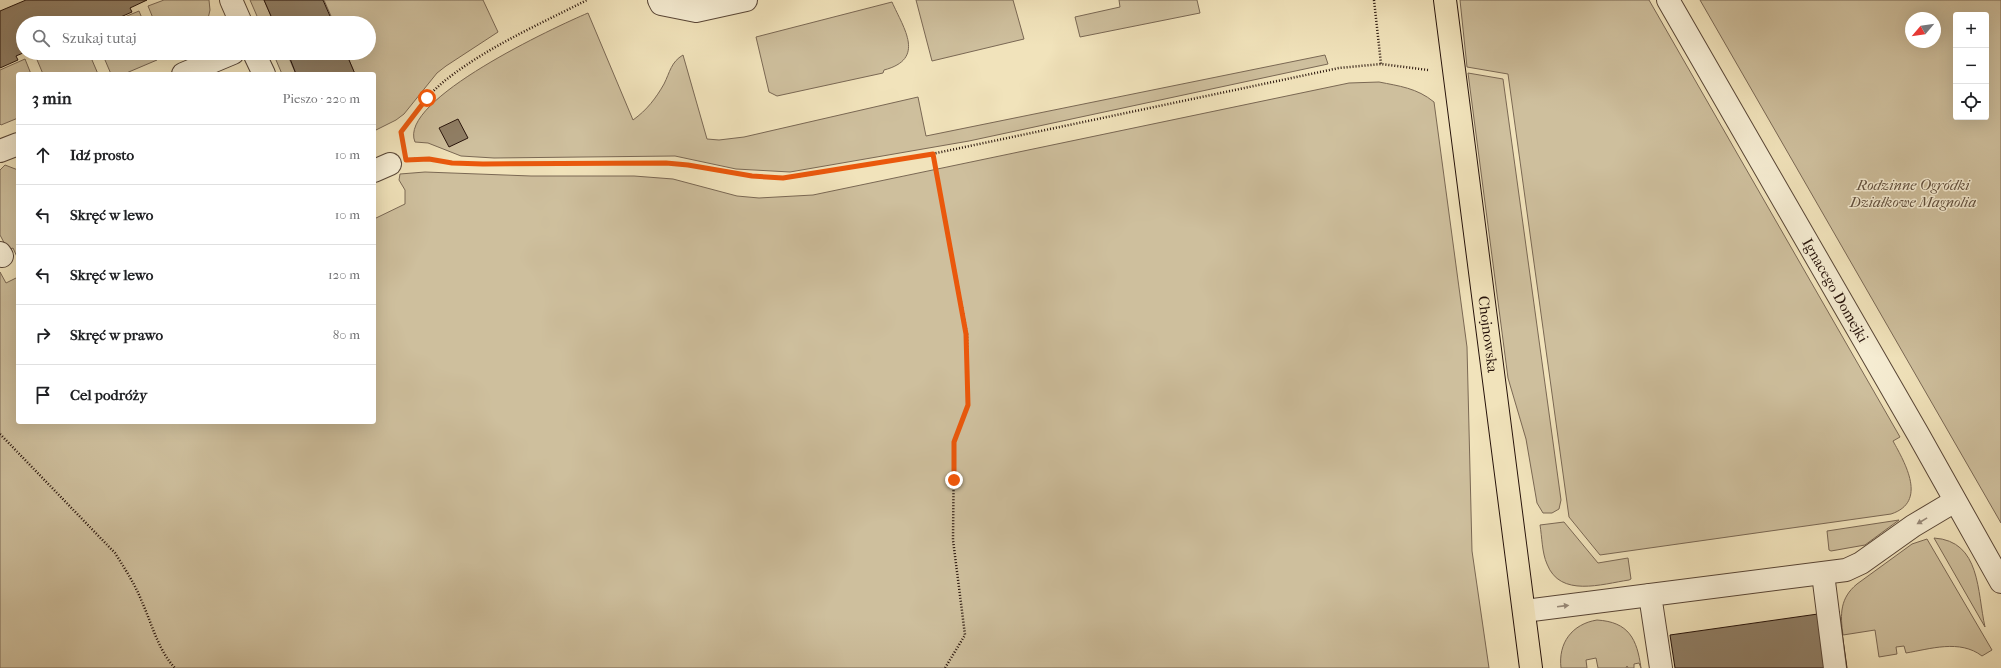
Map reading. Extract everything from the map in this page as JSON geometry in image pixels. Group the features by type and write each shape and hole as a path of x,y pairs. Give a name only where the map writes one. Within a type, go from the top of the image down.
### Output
{"main road":[{"name":"Chojnowska","path":"1445,0 1531,668"}],"street":[{"path":"231,0 238,16"},
{"path":"660,2 696,11 746,0"},
{"name":"Ignacego Domejki","path":"1668,0 2001,582"},
{"path":"188,72 216,60"},
{"path":"257,60 263,72"},
{"path":"0,151 16,145"},
{"path":"1524,611 1846,570 1861,563 1913,526 1955,501"},
{"path":"1823,574 1835,668"},
{"path":"1650,595 1661,668"}],"path":[{"path":"587,0 504,42 441,84 418,108 401,132 390,165 429,159 452,163 483,164 666,163 688,165 752,176 783,178 933,154 1339,68 1380,64 1429,70"},
{"path":"1374,0 1380,64"},
{"path":"933,154 966,334 968,405 954,442 953,540 965,635 945,668"},
{"path":"0,434 115,553 142,600 158,642 175,668"}],"green space":[{"path":"164,0 209,0 210,10 209,16 152,16 148,6"},
{"path":"250,0 264,0 271,16 257,16"},
{"path":"324,0 483,0 498,32 437,73 404,114 396,120 376,130 376,72 354,72 349,60 376,60 376,16 331,16"},
{"path":"916,0 1013,0 1024,39 932,61"},
{"path":"1119,0 1197,0 1200,13 1080,37 1075,17 1120,7"},
{"path":"1460,0 1649,0 1900,437 1893,441 1907,471 1911,491 1909,501 1902,508 1891,514 1600,555 1569,517 1508,74 1467,67"},
{"name":"Rodzinne Ogródki Działkowe Magnolia","path":"1700,0 2001,0 2001,523"},
{"path":"892,2 906,32 908,42 908,51 905,59 897,65 884,70 883,73 777,96 769,92 756,37"},
{"path":"139,11 141,16 127,16"},
{"path":"588,13 633,120 647,108 654,99 664,84 673,64 683,55 707,139 719,140 744,137 918,97 926,136 1325,55 1328,64 969,141 790,172 736,169 675,156 494,158 461,156 428,143 415,142 416,125 430,106 454,86 515,48"},
{"path":"25,60 30,72 16,72 16,119 1,125 0,124 0,70"},
{"path":"37,60 92,60 97,72 42,72"},
{"path":"105,60 157,60 129,72 110,72"},
{"path":"276,60 290,60 295,72 281,72"},
{"path":"1468,73 1503,79 1561,500 1559,509 1552,513 1543,513 1537,503 1526,439 1508,378"},
{"path":"1379,82 1401,86 1428,97 1434,102 1467,347 1472,551 1489,668 0,668 0,272 6,283 16,278 16,424 376,424 376,218 405,204 405,190 399,180 400,174 425,172 531,176 634,176 673,179 737,196 759,198 813,195 1349,83"},
{"path":"5,165 16,169 16,255 13,248 8,250 0,235 0,170"},
{"path":"1899,520 1865,545 1831,551 1829,550 1827,531"},
{"path":"1564,522 1598,563 1628,558 1631,579 1595,586 1583,586 1572,585 1553,575 1544,555 1540,525"},
{"path":"1934,538 1949,541 1961,548 1969,558 1978,584 1985,627"},
{"path":"1927,539 1992,650 1982,656 1964,648 1955,647 1935,648 1906,653 1904,646 1896,647 1897,654 1879,657 1875,630 1843,635 1842,607 1851,589 1912,544"},
{"path":"1597,620 1617,624 1630,634 1637,649 1641,668 1639,663 1634,664 1634,668 1628,668 1627,666 1626,668 1598,668 1596,658 1586,660 1587,668 1561,668 1562,651 1568,636 1580,626"}],"building":[{"path":"26,0 147,0 130,8 132,12 123,16 16,16 16,60 18,60 0,68 0,11"},
{"path":"264,0 323,0 330,16 271,16"},
{"path":"291,60 349,60 354,72 295,72"},
{"path":"458,119 468,138 449,147 439,128"},
{"path":"1839,611 1847,668 1675,668 1670,635"}],"route":[{"path":"427,98 401,132 406,160 414,158 452,163 483,164 666,163 688,165 752,176 783,178 860,167 933,154 966,334 968,405 954,442 954,480"}]}
